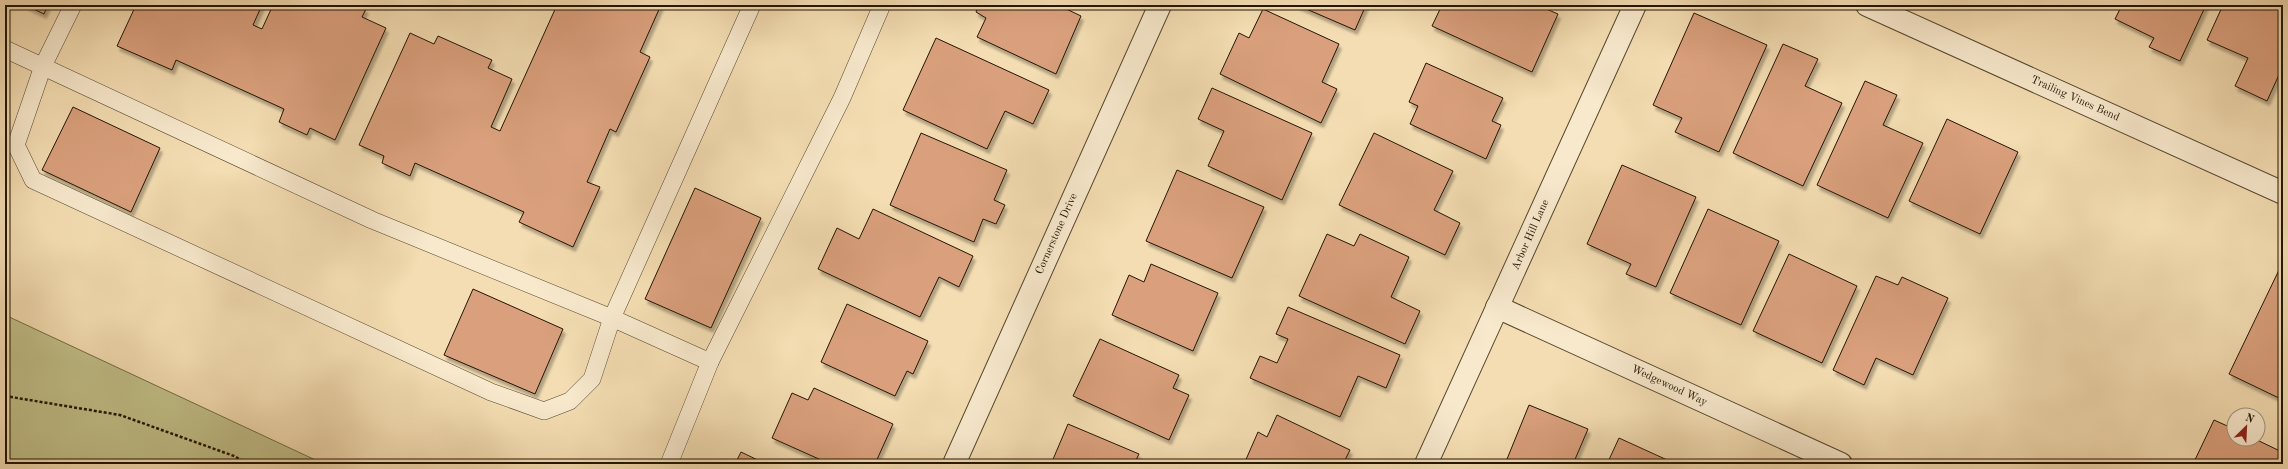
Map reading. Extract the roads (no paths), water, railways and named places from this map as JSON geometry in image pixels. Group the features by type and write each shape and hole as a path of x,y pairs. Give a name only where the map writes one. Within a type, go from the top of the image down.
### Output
{"street":[{"name":"Cornerstone Drive","path":"954,464 1160,5"},
{"name":"Arbor Hill Lane","path":"1426,464 1635,5"},
{"name":"Trailing Vines Bend","path":"1867,5 2283,193"},
{"name":"Wedgewood Way","path":"1498,307 1841,464"}],"lane":[{"path":"73,5 43,66 16,144 33,180 492,392 544,411 570,401 592,379 612,318 752,5"},
{"path":"669,464 710,362 842,98 882,5"},
{"path":"5,49 372,220 612,318 710,362"}]}
